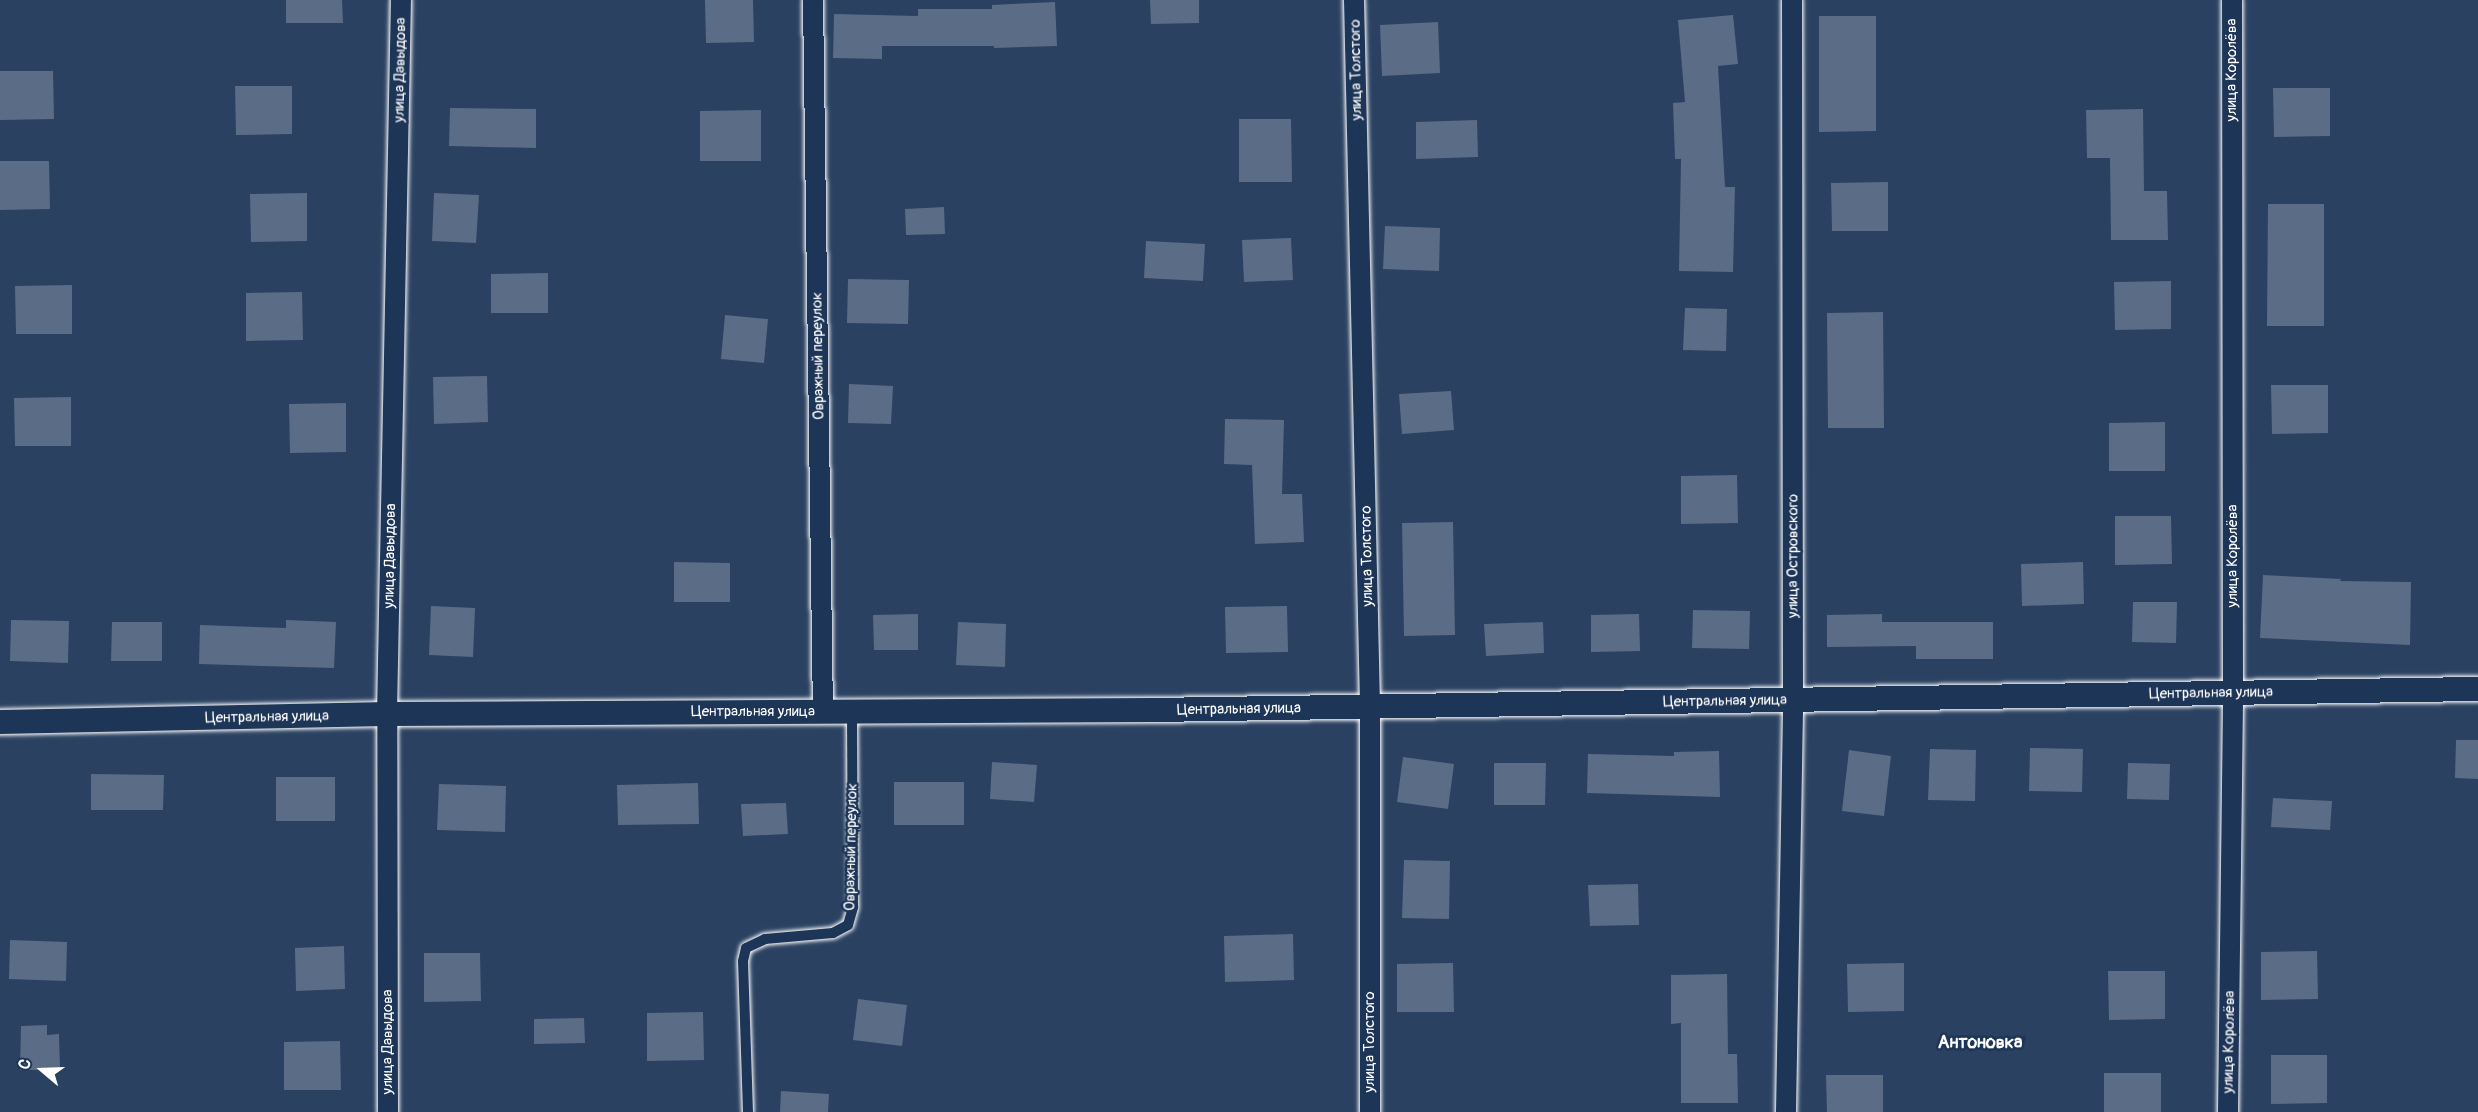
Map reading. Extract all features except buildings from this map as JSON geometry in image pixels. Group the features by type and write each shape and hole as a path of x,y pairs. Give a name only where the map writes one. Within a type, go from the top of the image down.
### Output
{"street":[{"name":"улица Давыдова","path":"388,1112 387,714 401,0"},
{"name":"Овражный переулок","path":"813,0 823,712"},
{"name":"улица Толстого","path":"1354,0 1370,707 1371,1112"},
{"name":"улица Островского","path":"1786,1112 1793,700 1792,0"},
{"name":"улица Королёва","path":"2228,1112 2234,693 2232,0"},
{"name":"Центральная улица","path":"0,722 387,714 852,713 1370,707 2478,689"}],"lane":[{"name":"Овражный переулок","path":"748,1112 743,961 747,948 765,939 833,933 848,925 853,907 852,713"}],"district":[{"name":"Антоновка","path":"1980,1043"}]}
